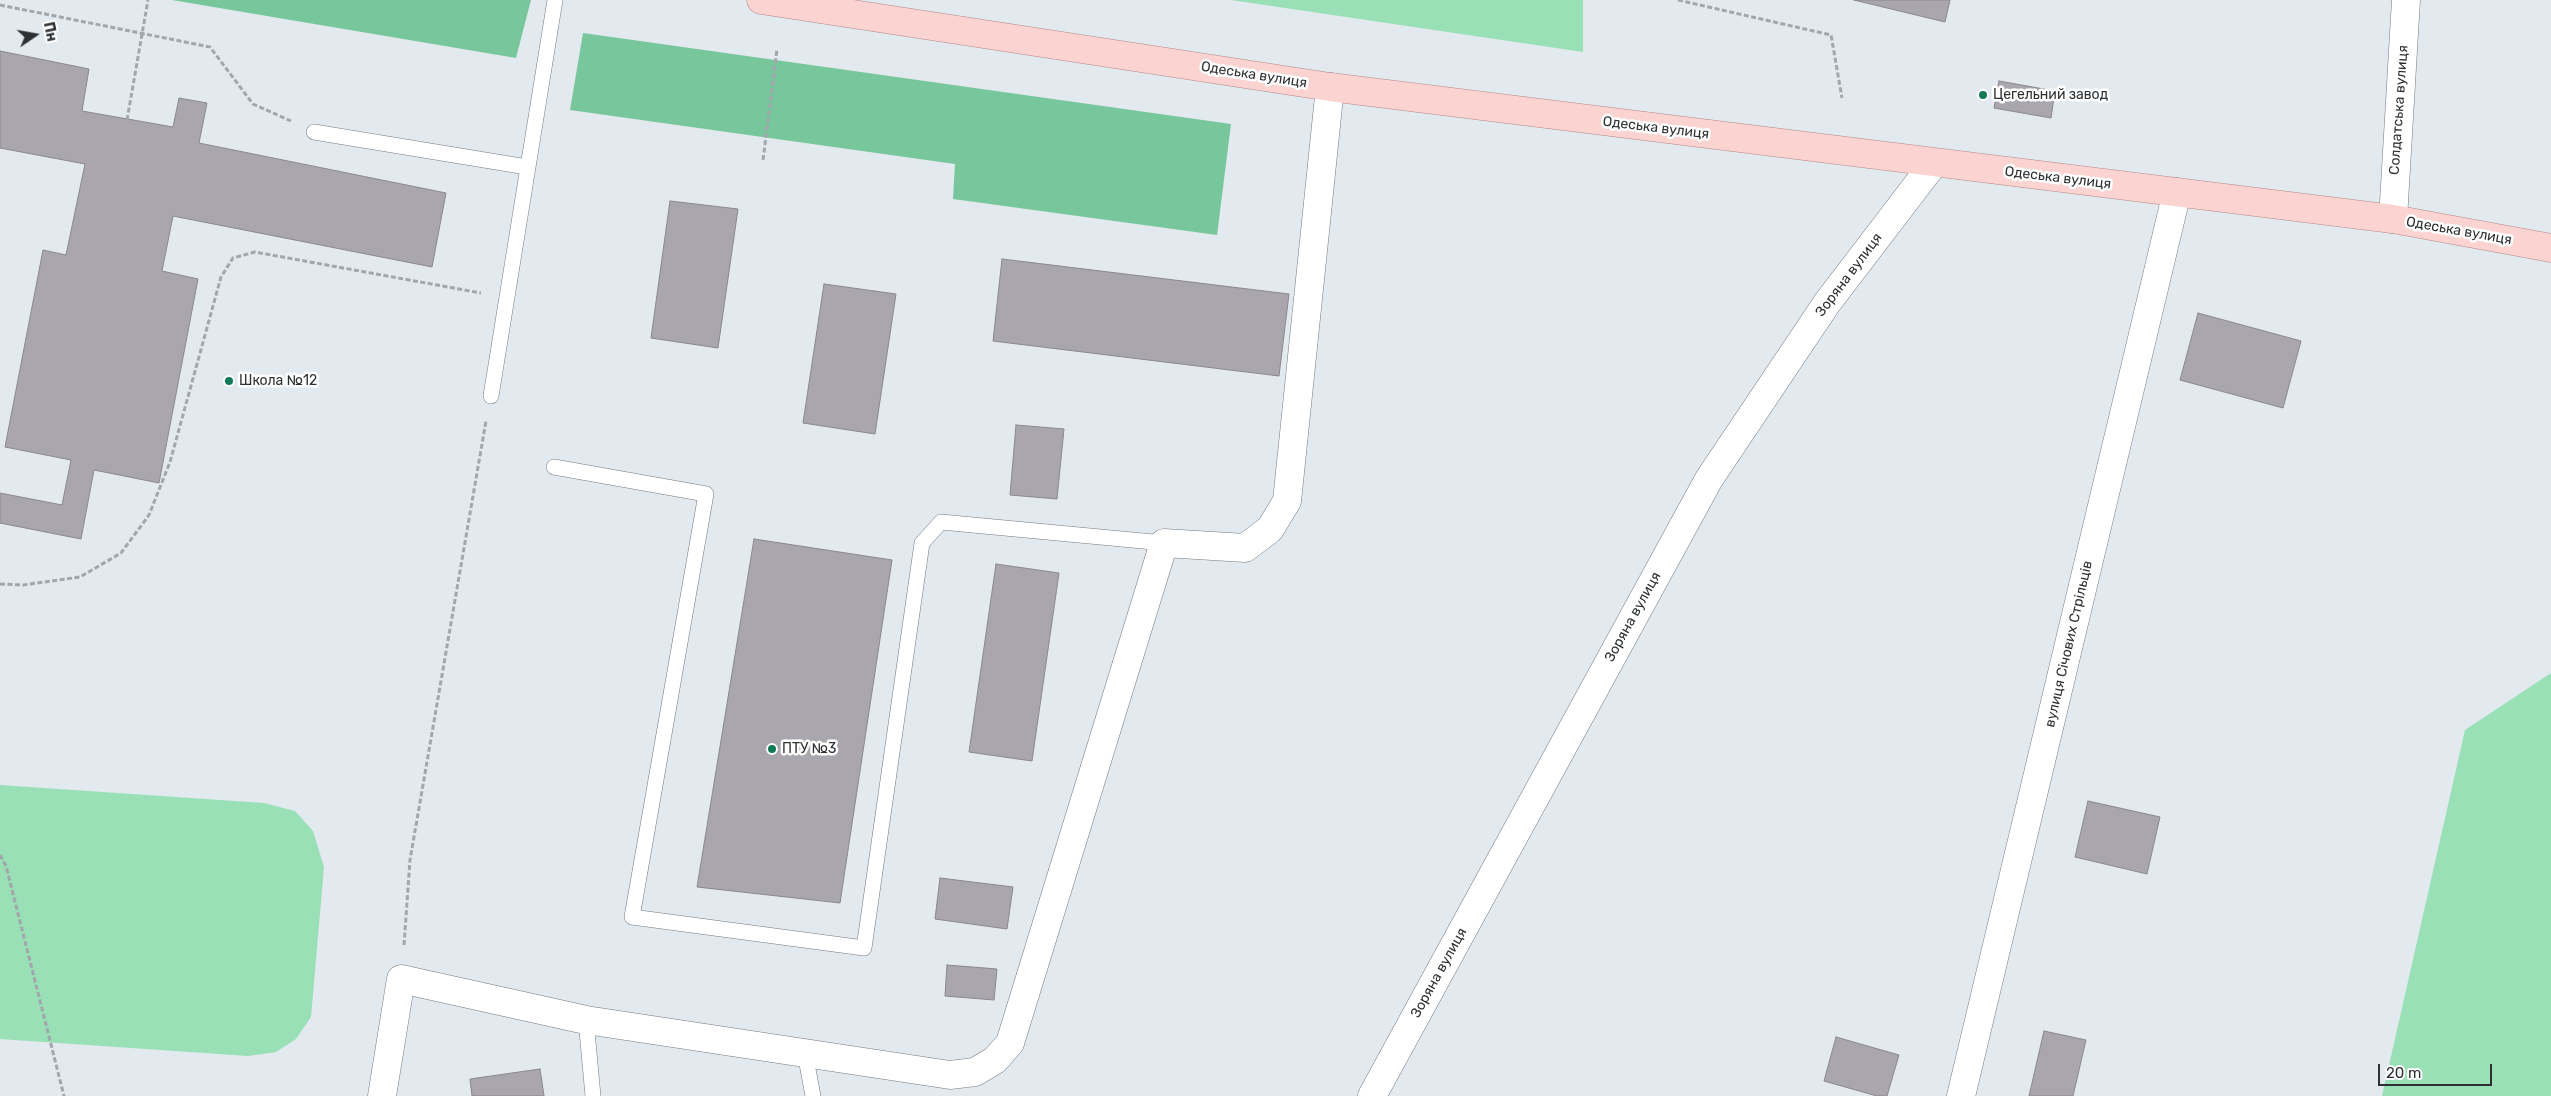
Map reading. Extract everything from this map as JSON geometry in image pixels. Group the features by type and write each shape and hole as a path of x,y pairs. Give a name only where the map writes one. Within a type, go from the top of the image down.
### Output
{"main road":[{"name":"Одеська вулиця","path":"762,0 1330,87 2393,219 2551,248"}],"street":[{"name":"Солдатська вулиця","path":"2393,219 2406,0"},
{"path":"382,1096 402,979 586,1020 950,1075 975,1072 995,1060 1010,1043 1164,544 1245,548 1270,529 1287,501 1330,87"},
{"name":"Зоряна вулиця","path":"1372,1096 1709,479 1827,302 1934,163"},
{"name":"вулиця Січових Стрільців","path":"1961,1096 2177,192"}],"lane":[{"path":"491,396 554,0"},
{"path":"314,132 527,167"},
{"path":"554,467 706,494 632,917 864,948 922,543 941,522 1164,544"},
{"path":"586,1020 593,1096"},
{"path":"805,1053 813,1096"}],"path":[{"path":"127,120 148,0"},
{"path":"1678,0 1831,35 1842,98"},
{"path":"0,5 210,47 253,104 314,132"},
{"path":"763,160 777,49"},
{"path":"0,584 23,585 80,577 121,553 149,515 170,462 221,277 233,258 255,252 506,298"},
{"path":"402,979 410,860 491,396"},
{"path":"0,855 6,866 64,1096"}],"green space":[{"path":"172,0 531,0 516,58"},
{"path":"1231,0 1583,0 1583,52"},
{"path":"583,33 1231,124 1217,235 953,199 955,164 570,110"},
{"path":"2551,673 2551,1096 2382,1096 2465,730"},
{"path":"0,785 264,803 295,811 313,831 324,867 311,1017 296,1039 276,1052 248,1056 0,1039"}],"building":[{"path":"1854,0 1950,0 1945,22"},
{"path":"0,51 89,69 82,111 173,127 179,98 207,103 199,143 446,193 432,267 173,216 162,271 198,279 159,483 94,470 81,539 0,523 0,493 62,505 71,460 5,447 43,250 66,255 85,164 0,148"},
{"path":"1999,81 2055,91 2051,118 1994,108"},
{"path":"670,201 738,209 718,348 651,338"},
{"path":"1002,259 1289,294 1279,376 993,341"},
{"path":"824,284 896,294 875,434 803,423"},
{"path":"2198,313 2301,341 2283,408 2180,380"},
{"path":"1016,425 1064,429 1057,499 1010,495"},
{"path":"754,539 892,560 840,903 697,887"},
{"path":"996,564 1059,573 1032,761 969,752"},
{"path":"2088,801 2160,817 2147,874 2075,857"},
{"path":"940,878 1013,887 1007,929 935,919"},
{"path":"947,965 997,969 994,1000 945,996"},
{"path":"2044,1031 2086,1040 2073,1096 2029,1096"},
{"path":"1836,1037 1899,1055 1887,1096 1877,1096 1824,1081"},
{"path":"540,1069 544,1096 472,1096 470,1079"}],"place":[{"name":"Цегельний завод","path":"1983,95"},
{"name":"Школа №12","path":"229,381"},
{"name":"ПТУ №3","path":"772,749"}]}
